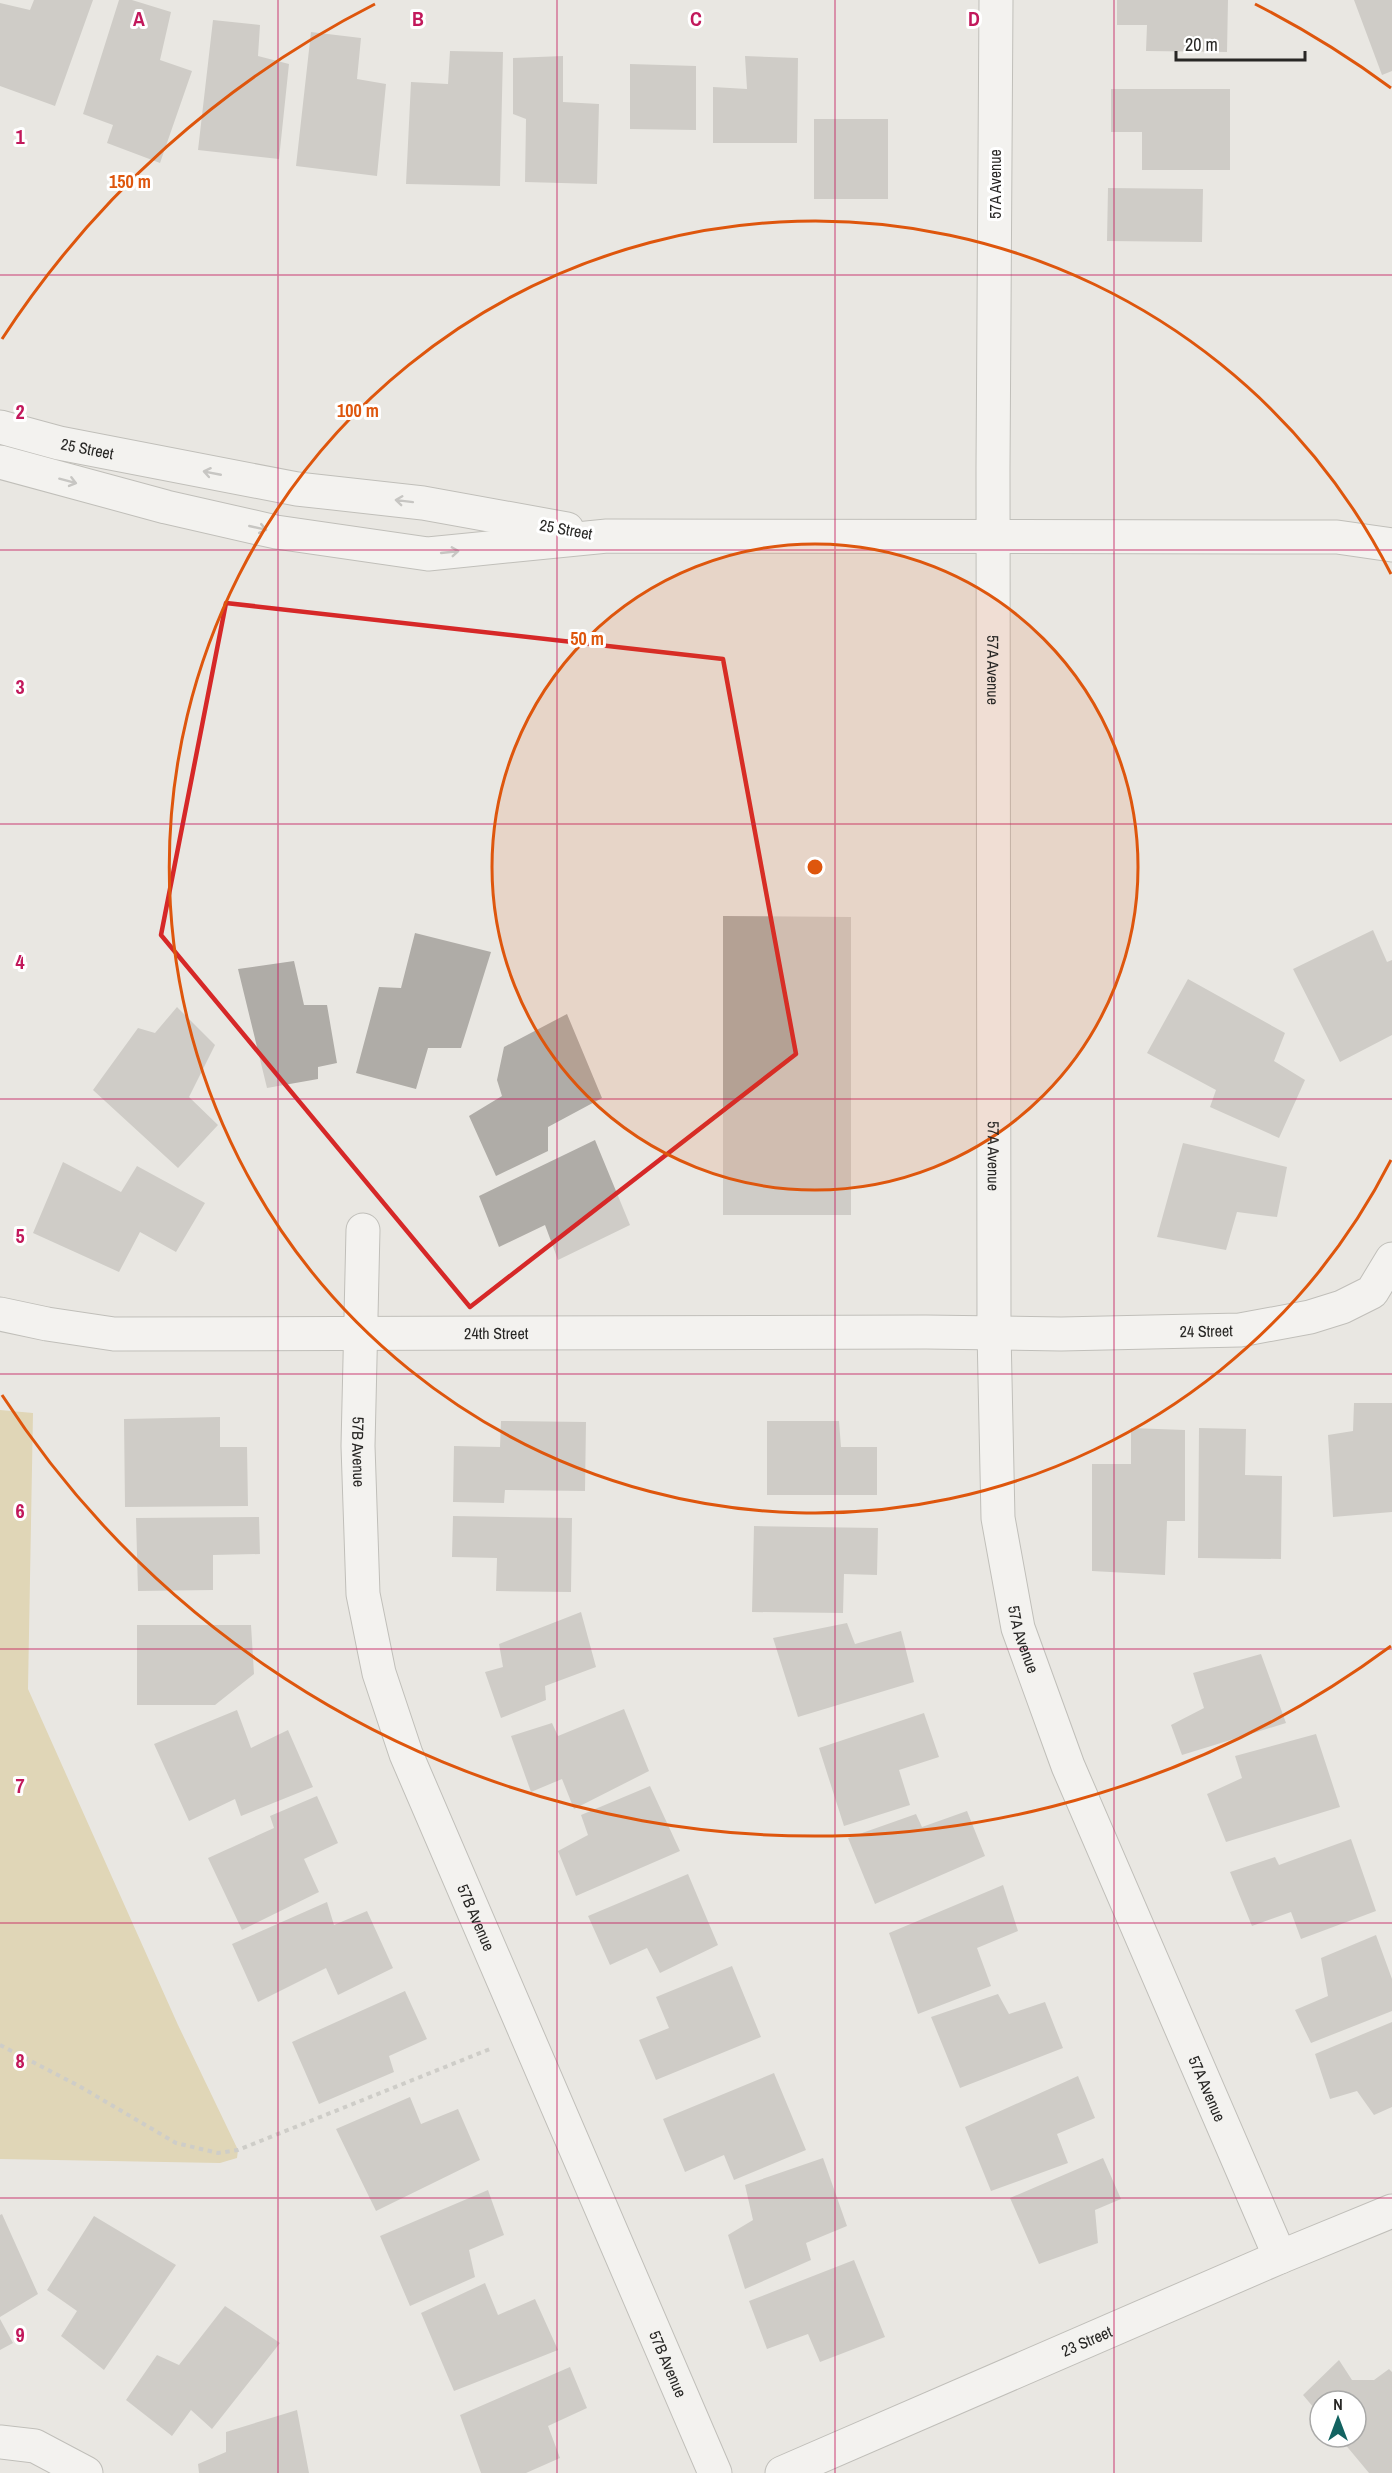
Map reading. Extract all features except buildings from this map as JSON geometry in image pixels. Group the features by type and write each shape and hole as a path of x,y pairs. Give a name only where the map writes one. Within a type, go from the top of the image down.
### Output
{"street":[{"name":"57A Avenue","path":"996,0 994,1332 998,1518 1018,1628 1068,1766 1280,2257"},
{"name":"25 Street","path":"0,427 59,443 297,489 423,503 607,536"},
{"name":"25 Street","path":"6,464 166,507 276,532 428,554 607,536"},
{"path":"1337,537 1392,526"},
{"path":"607,536 1337,537 1392,545"},
{"name":"57B Avenue","path":"363,1230 358,1446 363,1594 380,1673 406,1754 715,2473"},
{"name":"24 Street","path":"994,1332 1061,1334 1240,1330 1310,1317 1342,1307 1372,1292 1392,1259"},
{"name":"24th Street","path":"0,1314 114,1334 994,1332"},
{"name":"23 Street","path":"782,2473 1280,2257 1392,2211"},
{"path":"0,2442 35,2446 86,2473"}],"path":[{"path":"0,2045 79,2086 176,2143 218,2153 238,2150 486,2050"}],"highlighted area":[{"path":"226,603 723,659 796,1054 470,1307 161,935"}],"shaded area":[{"path":"0,1410 33,1413 28,1689 178,2025 238,2150 237,2158 220,2163 0,2159"}]}
